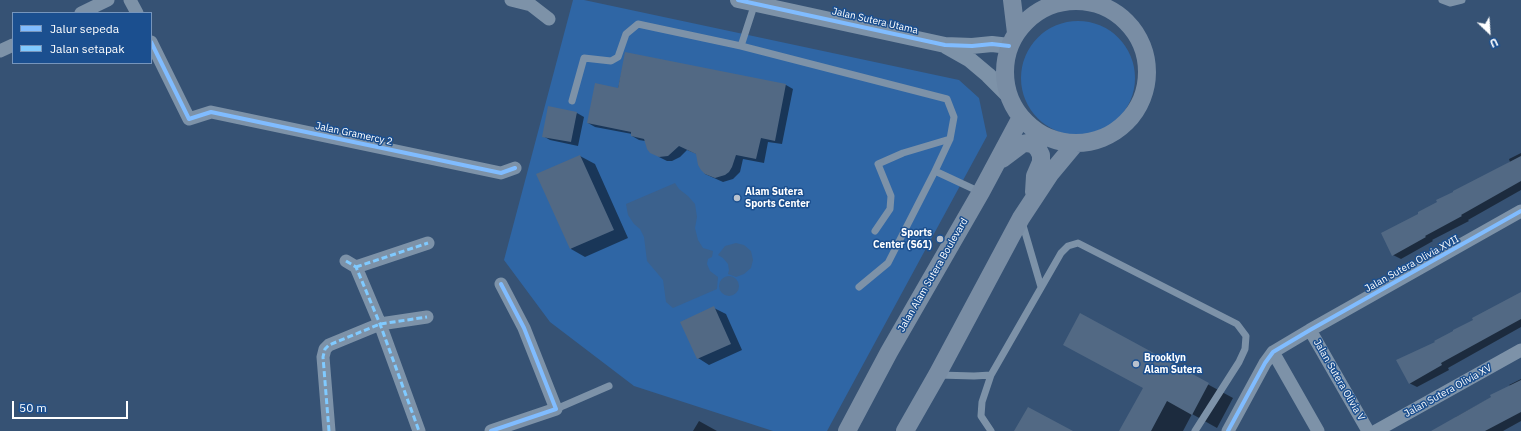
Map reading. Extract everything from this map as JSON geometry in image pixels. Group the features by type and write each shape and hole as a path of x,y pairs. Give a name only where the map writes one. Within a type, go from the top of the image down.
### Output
{"main road":[{"path":"1012,0 1012,39 1004,69 1006,92 1020,119 1045,138 1075,144 1101,140 1124,126 1140,105 1148,80 1145,53 1134,30 1109,6 1072,1 1050,5 1031,16 1012,39"},
{"name":"Jalan Alam Sutera Boulevard","path":"846,431 889,352 981,192 1020,119"},
{"path":"997,163 1014,148 1022,144 1033,144 1041,155 1041,162 1034,182 1034,197"},
{"path":"905,431 937,375 1021,218 1050,174 1075,144"}],"street":[{"path":"83,12 108,0"},
{"path":"130,0 136,12"},
{"path":"511,0 531,5 549,19"},
{"name":"Jalan Sutera Utama","path":"738,0 754,3 772,3 945,45 972,46 992,44 1012,39"},
{"name":"Jalan Gramercy 2","path":"152,44 189,119 211,112 501,173 516,168"},
{"path":"0,51 12,45"},
{"name":"Jalan Sutera Utama","path":"945,45 969,59 988,74 1006,92"},
{"name":"Jalan Sutera Olivia XVII","path":"1273,352 1521,211"},
{"path":"419,431 380,324 351,264 428,243"},
{"path":"492,431 556,408 524,328 501,284"},
{"path":"329,431 323,352 329,345 380,324 427,317"},
{"name":"Jalan Sutera Olivia V","path":"1310,330 1368,431"},
{"name":"Jalan Sutera Olivia XV","path":"1376,431 1521,350"},
{"path":"1228,431 1265,363 1273,352 1318,431"}],"lane":[{"path":"1442,0 1450,3 1462,0"},
{"path":"741,46 754,3"},
{"path":"572,101 584,58 611,60 618,57 626,34 638,24 741,46 947,99 954,117 950,139 888,263 859,287"},
{"path":"875,231 890,209 891,196 878,164 903,153 950,139"},
{"path":"935,171 981,192"},
{"path":"1021,218 1041,287"},
{"path":"991,431 982,416 982,402 991,375 1061,252 1068,246 1078,243 1237,324 1246,336 1245,348 1239,362 1195,431"},
{"path":"937,375 991,375"},
{"path":"556,408 608,386"}],"shaded area":[{"name":"Alam Sutera Sports Center","path":"573,0 584,0 959,80 979,98 987,136 827,431 773,431 634,386 550,322 504,260"},
{"path":"1078,21 1100,26 1118,38 1130,56 1135,78 1130,100 1118,118 1100,130 1078,135 1056,130 1038,118 1026,100 1021,78 1026,56 1038,38 1056,26"},
{"path":"675,183 679,189 695,204 697,217 695,228 698,240 703,248 713,251 712,257 708,259 707,264 710,271 718,277 717,289 673,308 666,302 663,280 647,261 644,237 640,229 634,224 628,215 626,204"},
{"path":"736,243 744,245 751,251 753,260 751,268 744,274 736,277 728,274 728,264 718,255 725,246"},
{"path":"729,276 736,279 739,286 736,293 729,296 722,293 719,286 722,279"}],"building":[{"path":"625,52 786,84 775,141 761,138 756,159 736,155 729,172 715,178 705,174 701,170 698,165 696,154 679,146 668,156 659,157 650,153 644,139 631,136 631,132 587,123 595,83 618,88"},
{"path":"548,106 577,112 571,142 542,137"},
{"path":"580,155 614,230 570,249 536,174"},
{"path":"1521,156 1521,181 1392,256 1381,233 1418,214 1418,212 1437,202 1436,200"},
{"path":"1521,292 1521,319 1441,363 1442,365 1409,384 1396,360 1435,342 1434,341 1473,320 1472,318"},
{"path":"714,306 731,344 697,359 680,322"},
{"name":"Brooklyn Alam Sutera","path":"1080,313 1209,383 1192,415 1167,401 1151,431 1119,431 1143,388 1063,345"},
{"path":"1521,380 1521,412 1485,431 1431,431 1491,397 1490,395"},
{"path":"1028,407 1073,431 1014,431"}],"marked path":[{"path":"356,267 428,243"},
{"path":"346,261 356,267 380,324 419,431"},
{"path":"329,431 323,357 325,349 329,345 380,324 427,317"}],"cycle path":[{"path":"738,0 945,45 972,46 992,44 1009,46"},
{"path":"152,44 189,119 211,112 501,173 515,168"},
{"path":"1228,431 1265,363 1273,352 1521,211"},
{"path":"491,431 556,409 524,328 501,284"}],"place":[{"name":"Alam Sutera Sports Center","path":"737,198"},
{"name":"Sports Center (S61)","path":"940,239"},
{"name":"Brooklyn Alam Sutera","path":"1136,364"}]}
